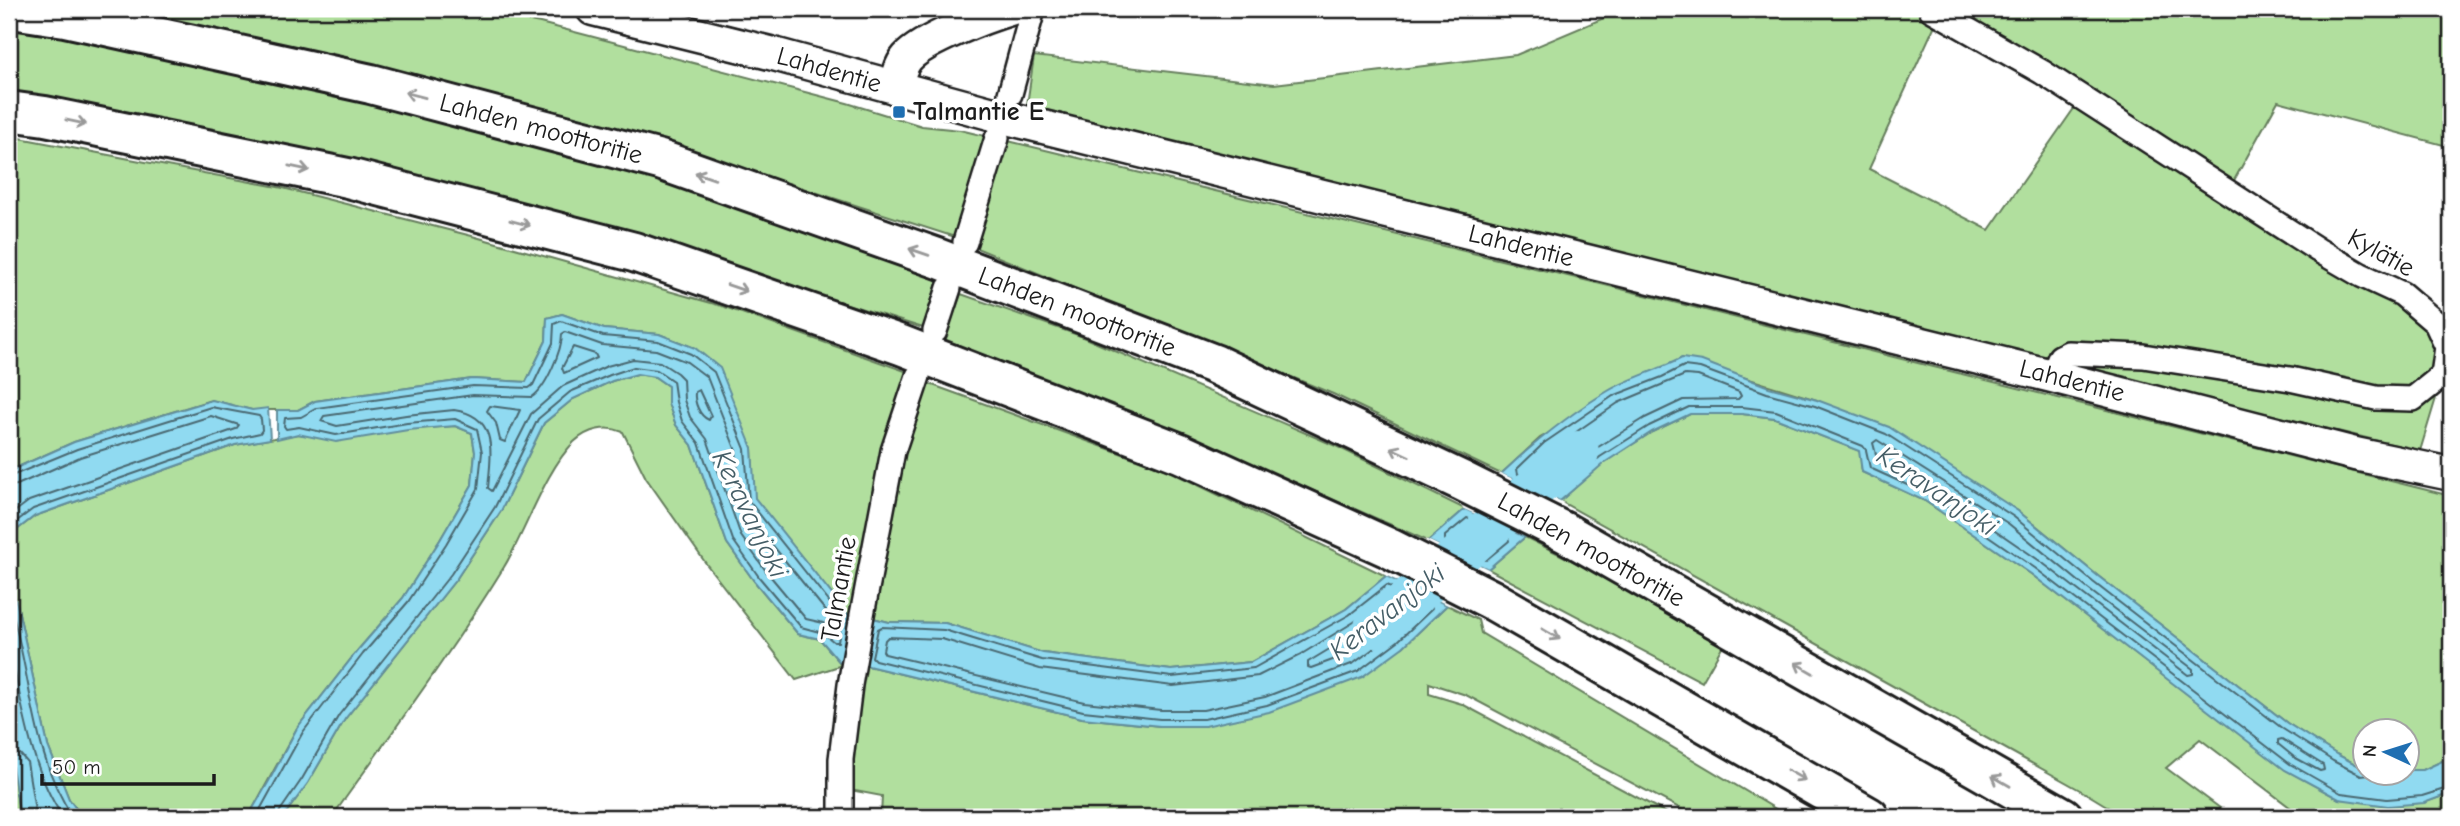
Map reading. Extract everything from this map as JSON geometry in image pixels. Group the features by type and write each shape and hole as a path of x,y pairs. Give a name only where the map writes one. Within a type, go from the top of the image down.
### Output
{"highway":[{"name":"Lahden moottoritie","path":"12,9 65,17 370,84 660,160 937,258 1214,365 1462,481 1566,533 2063,817"},
{"path":"9,111 348,178 634,252 901,345 1180,453 1389,548 1492,600 1868,817"}],"main road":[{"name":"Lahdentie","path":"593,9 1382,212 2052,376 2355,454 2451,474"},
{"path":"896,88 900,70 907,58 930,42 1024,9"}],"street":[{"path":"1010,94 1024,9"},
{"name":"Kylätie","path":"1931,9 2042,72 2318,250 2361,275 2402,294 2436,323 2447,347 2443,375 2413,399 2376,398 2290,379 2143,356 2068,353 2060,357 2052,376"},
{"path":"965,242 997,138"},
{"path":"934,331 949,288"},
{"name":"Talmantie","path":"841,817 841,759 862,615 893,451 918,376"}],"green space":[{"path":"112,9 468,9 540,23 847,103 922,126 960,130 989,137 958,238 593,121"},
{"path":"1625,9 1931,9 1940,14 1869,169 1989,230 2082,97 2436,323 2443,375 2420,451 1026,112 1034,56 1274,84 1516,55"},
{"path":"1950,9 2451,9 2451,147 2278,101 2232,184 2060,70"},
{"path":"9,26 98,42 427,116 648,173 938,280 923,328 617,231 9,98"},
{"path":"9,136 283,188 472,236 722,306 908,372 874,485 850,617 754,498 752,448 695,348 659,334 604,329 562,314 547,318 546,341 526,382 472,379 315,401 298,410 252,410 211,400 74,442 9,471"},
{"path":"1008,141 1609,286 2451,496 2451,757 2422,770 2422,718 2352,718 2352,762 2336,754 2287,723 2018,511 1817,400 1682,358 1540,438 1501,474 1333,394 974,247"},
{"path":"961,294 1078,335 1338,447 1465,509 1428,541 1268,471 943,344"},
{"path":"637,374 655,377 668,386 668,403 676,425 692,445 727,543 798,634 820,639 842,665 796,680 707,565 646,478 623,432 597,430 579,438 564,454 484,599 332,817 283,817 308,783 345,719 457,578 501,511 544,423 573,399 612,381"},
{"path":"927,383 1167,470 1386,576 1346,609 1251,662 1171,670 1043,653 945,623 889,622 873,618 902,461"},
{"path":"1690,414 1742,414 1775,418 1860,451 1862,472 1925,501 2031,574 2286,770 2339,799 2423,803 2451,793 2451,817 2320,817 2291,808 2200,739 2166,768 2232,817 2125,817 1560,501 1603,463 1652,432"},
{"path":"455,426 472,433 475,452 472,485 403,598 297,728 251,812 246,817 83,817 69,799 48,746 17,604 9,583 9,536 35,516 235,445 298,434 312,436"},
{"path":"1525,537 1727,638 1702,682 1488,569"},
{"path":"1447,605 1478,620 1481,633 1789,817 1696,817 1466,695 1429,683 1429,694 1462,704 1674,817 881,817 882,796 850,790 852,746 864,665 1082,718 1160,726 1205,726 1403,647"},
{"path":"9,747 20,817 9,817"}],"water":[{"path":"562,314 604,329 659,334 695,348 720,368 752,448 755,498 850,617 842,665 820,639 798,634 727,543 692,445 676,425 668,403 668,386 655,377 637,374 612,381 573,399 544,423 501,511 457,578 345,719 308,783 283,817 246,817 297,728 403,598 440,540 472,485 475,452 472,433 455,426 408,430 336,442 298,434 277,439 277,410 298,410 315,401 472,379 526,382 546,341 547,318"},
{"path":"1682,358 1702,361 1769,387 1817,400 1889,427 2018,511 2287,723 2352,762 2352,788 2422,788 2422,770 2451,757 2451,793 2424,803 2388,806 2339,799 2285,770 2031,574 1925,501 1862,472 1859,451 1775,418 1742,414 1690,414 1652,432 1604,463 1560,501 1501,474 1579,409 1625,382"},
{"path":"212,400 252,410 268,408 270,439 235,445 35,516 9,536 9,471 74,442"},
{"path":"1465,509 1525,537 1488,569 1428,541"},
{"path":"1386,576 1447,605 1403,647 1362,677 1269,712 1205,726 1160,726 1082,718 864,665 873,618 889,622 945,623 1043,653 1171,670 1251,662 1346,609"},
{"path":"9,583 17,604 48,746 69,799 82,817 20,817 9,747"}],"pier":[{"path":"1498,472 1564,503 1559,505 1500,477"},
{"path":"1464,506 1527,534 1528,538 1462,508"},
{"path":"1425,539 1491,571 1486,572 1427,544"},
{"path":"1383,574 1448,602 1450,606"}],"waterway":[{"name":"Keravanjoki","path":"1375,627 1578,452"}],"place":[{"name":"Talmantie E","path":"899,112"}]}
